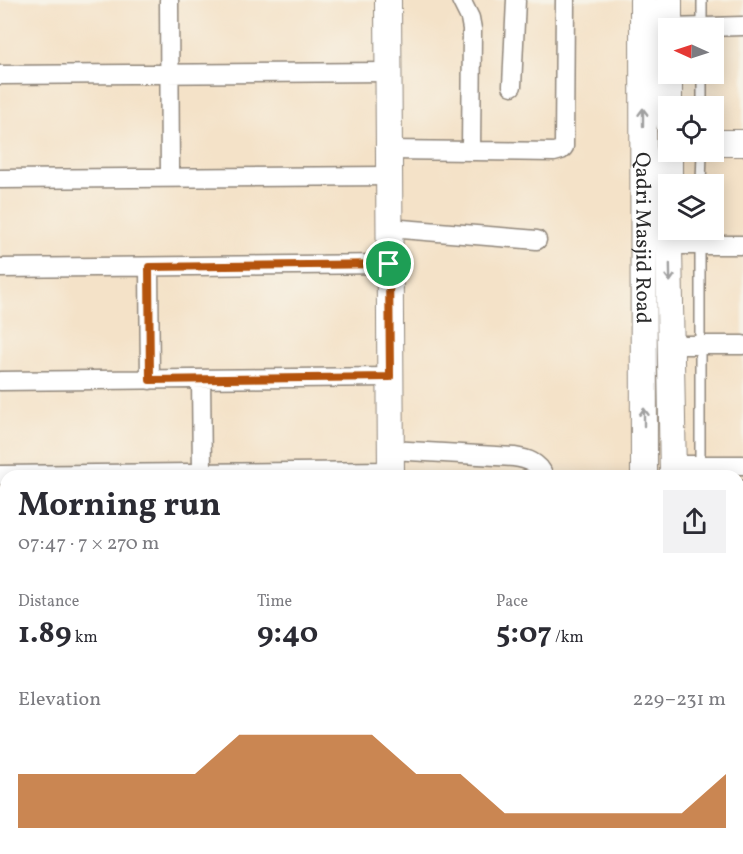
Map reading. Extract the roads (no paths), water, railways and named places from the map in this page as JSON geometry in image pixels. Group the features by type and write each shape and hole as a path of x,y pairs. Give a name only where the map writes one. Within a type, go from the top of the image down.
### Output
{"street":[{"path":"169,0 170,177"},
{"path":"388,0 391,465"},
{"path":"461,0 470,18 472,29 471,151"},
{"path":"512,86 516,0"},
{"path":"388,150 554,152 561,150 564,147 565,0"},
{"name":"Qadri Masjid Road","path":"643,0 644,470"},
{"name":"Qadri Masjid Road","path":"669,0 669,18"},
{"path":"724,27 743,27"},
{"path":"0,75 388,72"},
{"path":"724,143 743,143"},
{"name":"Qadri Masjid Road","path":"669,162 673,470"},
{"path":"0,178 389,176"},
{"path":"389,228 537,240"},
{"path":"669,245 688,240"},
{"path":"716,240 743,245"},
{"path":"0,268 389,264"},
{"path":"149,267 150,380"},
{"path":"671,345 743,345"},
{"path":"0,381 390,377"},
{"path":"201,379 206,470"},
{"path":"288,470 514,457 530,460 542,470"},
{"path":"673,470 700,470 743,465"}],"lane":[{"path":"702,0 702,18"},
{"path":"699,240 700,470"}]}
